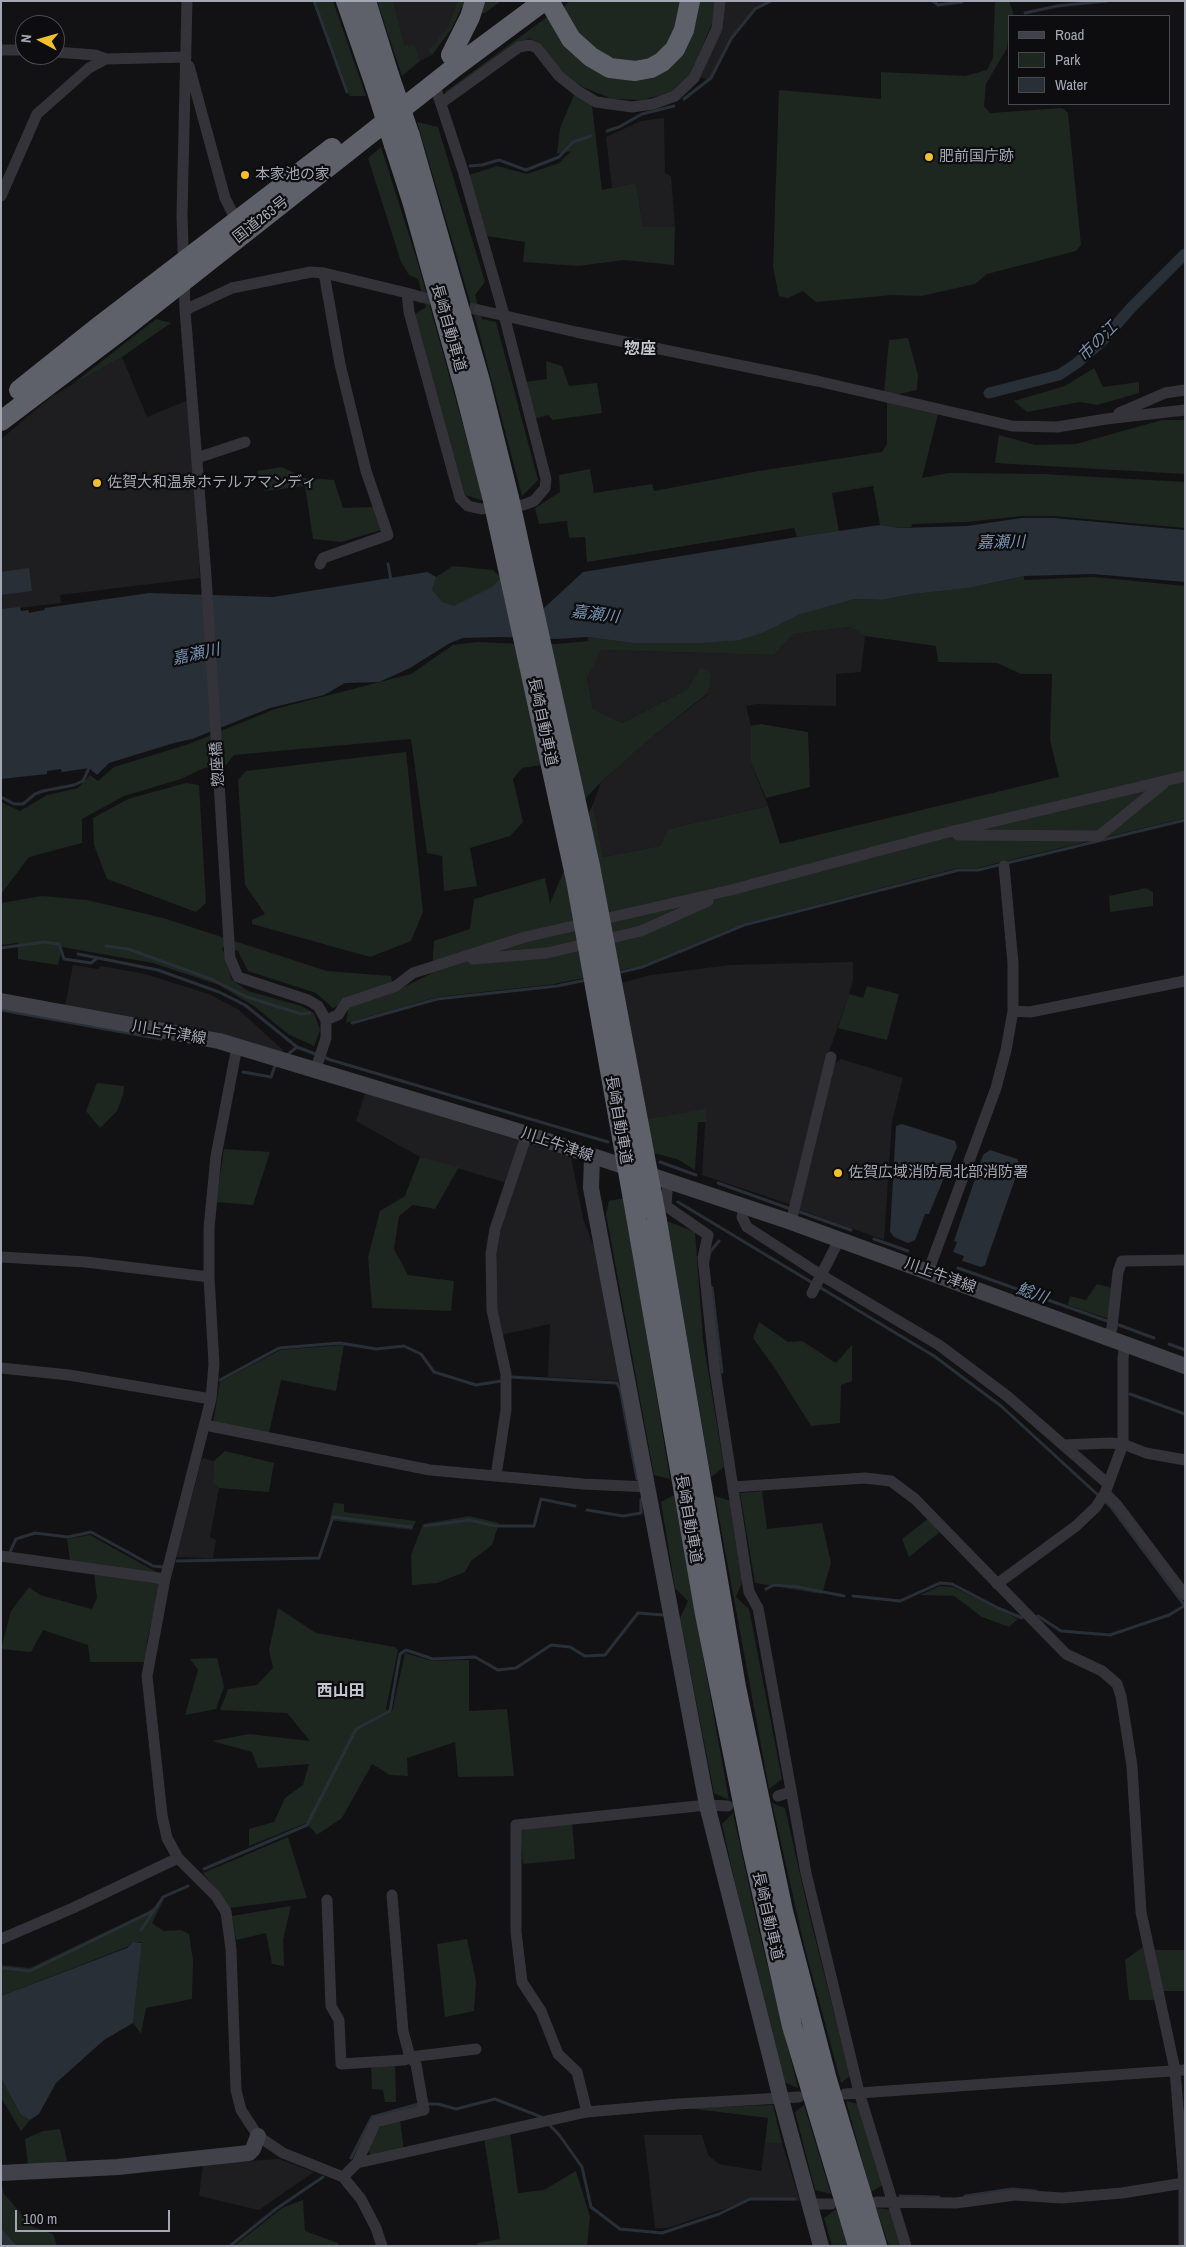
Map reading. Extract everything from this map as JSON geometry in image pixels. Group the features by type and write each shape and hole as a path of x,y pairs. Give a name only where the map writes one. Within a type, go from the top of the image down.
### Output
{"highway":[{"name":"長崎自動車道","path":"346,1 382,80 402,140 413,204 461,378 501,499 590,866 657,1221 736,1687 781,1902 827,2080 877,2246"},
{"name":"長崎自動車道","path":"366,1 382,80"},
{"path":"451,55 470,17 475,1"},
{"name":"国道263号","path":"1,404 236,220 523,1"},
{"path":"550,6 571,39 591,57 610,68 635,71 651,68 662,62 675,49 684,30 690,1"},
{"name":"国道263号","path":"1,421 434,84 550,6"},
{"name":"長崎自動車道","path":"501,499 576,880 705,1614 752,1848 792,2026 858,2246"}],"street":[{"name":"惣座橋","path":"187,1 182,215 185,260 185,310 206,576 230,953 232,964 238,977 308,1000 318,1006 326,1020"},
{"path":"441,103 519,47 530,45 537,48 559,76 596,102 632,107 653,104 674,96 694,78 717,28 720,1"},
{"path":"1,50 15,50"},
{"path":"65,53 95,55 106,59 186,57 201,104 225,198 236,220"},
{"path":"1,196 37,114 89,68 106,59"},
{"path":"407,292 409,312 460,498 468,506 481,510 523,505 534,501 545,488 546,479 504,315 463,171 434,84"},
{"path":"185,310 232,288 311,272 407,292 421,297"},
{"path":"320,564 323,558 388,535 366,471 340,364 324,274"},
{"path":"479,310 836,385 1012,426 1057,428 1106,419 1185,410"},
{"path":"1106,419 1165,393 1185,390"},
{"path":"197,458 245,442"},
{"path":"316,1067 326,1038 326,1020 338,1015 346,1003 396,986 413,973 525,937 731,890 941,834 1185,776"},
{"path":"941,834 1099,836 1166,781"},
{"path":"928,1272 996,1088 1006,1050 1013,1011 1013,963 1004,866"},
{"path":"454,960 547,953 641,931 731,890"},
{"path":"1013,1011 1030,1012 1185,982"},
{"name":"川上牛津線","path":"1,1001 219,1042 316,1067 668,1180 791,1222 1108,1336 1185,1366"},
{"path":"237,1047 216,1156 208,1228 208,1277 214,1364 211,1399 165,1579 149,1657 148,1696 162,1815 167,1838 178,1858 216,1896 226,1912 231,1949 236,2090 241,2110 258,2136 283,2152 343,2177 361,2199 376,2228 382,2246"},
{"path":"791,1222 832,1057"},
{"path":"496,1476 506,1410 506,1383 492,1310 491,1253 495,1229 527,1134"},
{"path":"592,1157 591,1188 707,1805 781,2099 821,2246"},
{"path":"668,1180 666,1206 708,1235 703,1258 715,1371 749,1592 758,1608 806,1873 859,2092 906,2246"},
{"path":"744,1206 742,1217 747,1227 939,1345 1007,1396 1063,1445 1106,1488 1185,1595"},
{"path":"812,1292 839,1240"},
{"path":"1,1257 86,1262 208,1277"},
{"path":"1108,1336 1112,1328 1118,1272 1122,1262 1185,1260"},
{"path":"997,1584 1076,1526 1096,1507 1106,1488 1123,1444 1122,1358 1125,1343"},
{"path":"1,1368 69,1375 211,1399"},
{"path":"205,1425 430,1470 648,1487"},
{"path":"1063,1445 1110,1442 1123,1444 1146,1453 1185,1460"},
{"path":"733,1487 865,1478 891,1482 915,1499 1066,1654 1102,1671 1117,1684 1121,1696 1132,1766 1141,1912 1180,2070 1184,2179 1184,2246"},
{"path":"1,1556 165,1579"},
{"path":"778,1796 790,1792"},
{"path":"587,2112 577,2072 558,2054 541,2011 522,1982 516,1932 516,1825 707,1805 728,1806"},
{"path":"1,1939 74,1908 178,1858"},
{"path":"343,2177 357,2163 376,2122 423,2105 416,2064 410,2057 404,2030 392,1895"},
{"path":"327,1900 331,2006 339,2020 341,2064 404,2060 410,2057 476,2049"},
{"path":"845,2094 1180,2070"},
{"path":"357,2163 587,2112 678,2104 798,2097"},
{"path":"1,2173 118,2167 249,2153 253,2149 258,2136"},
{"path":"876,2202 956,2203 1015,2195 1062,2198 1122,2193 1184,2179"},
{"path":"810,2204 831,2204"}],"shaded area":[{"path":"393,1 468,1 467,6 462,6 452,28 432,55 420,61 415,44 405,47"},
{"path":"723,1 774,1 756,10 732,39 711,80 699,77"},
{"path":"664,118 665,173 671,176 675,227 643,227 636,183 612,188 606,137 641,121"},
{"name":"佐賀大和温泉ホテルアマンディ","path":"122,357 147,417 188,400 200,578 60,595 61,603 1,610 1,439 52,396"},
{"path":"850,627 865,636 861,672 836,674 836,706 756,704 746,706 751,726 751,763 768,806 668,829 660,846 603,857 593,804 601,782 651,738 708,694 700,667 688,689 622,723 593,709 587,678 600,650 774,655 792,634"},
{"path":"853,962 853,980 822,1073 792,1205 702,1175 706,1110 646,1119 621,983 651,975 730,965"},
{"path":"73,965 98,969 101,966 145,974 209,994 239,1010 283,1050 282,1054 65,1006"},
{"path":"841,1059 903,1078 892,1122 884,1240 798,1209 831,1066"},
{"path":"365,1093 521,1141 507,1183 420,1157 356,1121"},
{"path":"529,1144 571,1157 583,1218 596,1253 619,1381 548,1377 550,1324 501,1335 495,1301 497,1235"},
{"path":"202,1458 214,1461 213,1483 219,1488 210,1537 216,1540 213,1558 176,1557"},
{"path":"644,2135 702,2135 708,2155 719,2164 761,2171 765,2143 782,2143 800,2201 750,2200 668,2228 655,2228"},
{"path":"279,2159 314,2172 259,2210 199,2196 203,2164"}],"green space":[{"path":"315,1 333,1 366,96 350,96"},
{"path":"377,1 393,1 405,46 415,44 420,61 402,76"},
{"path":"458,1 468,1 467,6 462,6 452,28 432,55 429,50 447,29"},
{"path":"482,1 501,1 485,13 479,13"},
{"path":"570,1 683,1 680,21 667,49 646,61 624,63 600,55 578,37 561,9"},
{"path":"696,1 715,1 715,16 690,75 672,92 642,100 612,99 583,87 557,69 541,44 529,38 450,93 445,92 547,17 576,56 649,77"},
{"path":"995,1 1009,1 1013,12 1012,15 1008,15 1007,48 986,84 984,106 990,113 1062,108 1068,113 1081,245 1076,251 987,274 975,284 921,296 892,295 816,302 803,291 788,298 779,296 773,267 779,90 881,99 881,72 965,76 987,70 993,58"},
{"path":"574,95 592,106 602,190 636,183 643,227 675,227 674,265 624,260 578,266 523,262 525,242 487,236 469,175 497,166 527,174 559,163 571,151 557,154 560,128"},
{"path":"417,122 438,127 485,282 475,295 482,319 496,322 538,480 522,496 477,325"},
{"path":"381,147 417,260 484,501 465,495 415,314 426,307 418,279 409,275 401,262 368,158"},
{"path":"156,319 171,323 122,357 70,386"},
{"path":"908,338 918,375 917,390 899,394 884,393 889,340"},
{"path":"546,361 562,366 569,386 597,383 602,413 553,420 548,415 534,419 525,382 547,379"},
{"path":"1094,368 1103,387 1139,382 1139,393 1097,405 1080,402 1027,412 1014,401 1065,386"},
{"path":"887,402 938,414 922,478 949,473 1043,474 1185,482 1185,528 1054,516 1021,516 967,522 912,524 911,527 899,528 880,525 873,486 832,493 839,531 797,537 794,528 587,562 585,537 569,538 567,521 539,524 535,508 560,492 559,475 590,469 594,493 652,484 654,491 759,471 882,452 887,444"},
{"path":"1162,420 1185,420 1185,474 995,463 999,435 1035,445 1076,444"},
{"path":"282,467 304,478 334,480 343,508 373,507 381,530 341,542 313,539 305,486 265,491 257,471"},
{"path":"453,566 493,570 501,578 544,568 453,615 440,609 420,578 427,572 436,577"},
{"path":"1024,576 1024,580 1094,577 1185,586 1185,818 977,868 958,868 742,924 640,966 555,984 437,997 346,1023 350,999 333,1008 316,993 248,971 238,951 222,947 232,980 248,991 301,1006 314,1013 320,1030 314,1046 288,1034 254,1006 219,985 153,963 62,947 58,965 18,959 18,943 1,945 1,903 42,896 87,900 163,918 327,971 391,976 394,992 432,973 434,941 470,929 474,899 545,878 550,903 593,804 603,857 660,846 668,829 768,806 780,844 1059,777 1050,740 1052,674 1021,674 997,663 938,662 936,646 865,636 850,627 793,634 774,655 601,650 587,678 593,709 622,723 688,689 700,667 711,674 708,693 651,738 601,782 585,799 542,765 522,768 513,779 523,822 510,836 470,848 477,886 444,891 442,856 427,853 411,739 234,755 226,765 204,768 181,779 124,796 82,819 82,843 29,857 1,894 1,802 20,811 47,795 78,788 90,775 98,781 114,767 189,744 275,709 411,674 453,645 478,642 556,644 589,641 587,637 633,643 703,643 767,631 800,613 855,599 882,600 913,594 969,588"},
{"path":"761,724 808,732 810,787 766,798 751,763 751,726"},
{"path":"406,752 423,912 411,941 370,957 252,924 252,920 265,914 245,885 238,780 246,771"},
{"path":"186,783 199,785 206,903 196,912 107,879 94,845 93,818 128,799"},
{"path":"1146,888 1153,892 1153,906 1110,912 1109,896"},
{"path":"867,986 899,994 887,1040 838,1028 849,994 863,998"},
{"path":"97,1083 124,1086 117,1111 100,1128 86,1111"},
{"path":"706,1109 706,1122 698,1122 695,1170 677,1159 653,1153 646,1119"},
{"path":"224,1149 270,1152 253,1205 216,1202"},
{"path":"420,1157 459,1167 435,1209 413,1205 399,1216 394,1249 408,1275 454,1281 451,1311 372,1308 368,1257 380,1211 405,1196"},
{"path":"624,1198 670,1479 654,1475 606,1214 609,1201"},
{"path":"667,1221 695,1232 703,1340 724,1467 711,1477"},
{"path":"1097,1284 1112,1288 1109,1319 1068,1305 1070,1296 1086,1300"},
{"path":"759,1322 788,1342 802,1341 836,1363 852,1345 852,1381 841,1385 840,1423 811,1426 776,1370 753,1338"},
{"path":"344,1345 336,1391 281,1380 269,1433 213,1423 220,1382 280,1350"},
{"path":"225,1451 274,1463 269,1492 219,1488 213,1483 214,1461"},
{"path":"762,1491 767,1529 822,1523 831,1563 822,1594 755,1583 740,1493"},
{"path":"674,1495 729,1800 714,1793 680,1618 688,1601 675,1588 661,1502"},
{"path":"715,1496 731,1501 743,1580 736,1597 749,1609 782,1779 769,1789"},
{"path":"334,1503 344,1504 344,1512 416,1521 412,1530 336,1521 330,1519"},
{"path":"469,1516 499,1523 492,1545 471,1561 465,1572 437,1583 412,1585 411,1555 423,1524"},
{"path":"929,1518 941,1531 909,1557 902,1539"},
{"path":"90,1535 158,1573 70,1561 67,1539"},
{"path":"94,1573 161,1583 147,1641 146,1662 90,1662 88,1645 43,1630 31,1652 1,1649 11,1611 29,1587 40,1595 92,1609 97,1598"},
{"path":"940,1586 953,1587 1018,1619 1009,1627 982,1617 954,1596 920,1595"},
{"path":"278,1608 316,1633 395,1647 398,1650 386,1709 392,1712 405,1653 432,1661 469,1660 469,1711 507,1709 514,1776 458,1777 455,1742 407,1758 408,1776 390,1775 372,1764 342,1818 317,1835 306,1823 249,1846 249,1829 274,1822 285,1798 303,1785 309,1764 258,1768 252,1752 212,1741 249,1734 310,1741 287,1713 220,1710 228,1689 257,1685 273,1668 269,1650"},
{"path":"217,1658 224,1687 216,1709 185,1715 198,1670 190,1659"},
{"path":"772,1803 785,1808 809,1914 850,2076 841,2083 804,1945"},
{"path":"733,1813 759,1931 798,2088 784,2082 748,1941 722,1824"},
{"path":"572,1822 575,1859 523,1864 520,1829"},
{"path":"288,1837 307,1898 230,1908 203,1873"},
{"path":"164,1899 152,1923 164,1931 181,1930 189,1934 193,1961 192,1999 146,2008 141,2034 133,2023 142,1942 133,1942 127,1947 1,1996 1,1965 30,1968 149,1911"},
{"path":"291,1906 283,1940 284,1966 272,1964 266,1933 236,1940 232,1916"},
{"path":"467,1939 476,1981 474,2011 445,2017 437,1944"},
{"path":"1143,1947 1155,2000 1129,2000 1125,1960"},
{"path":"1153,1950 1185,1950 1185,1991 1163,1991"},
{"path":"395,2064 396,2102 385,2102 383,2090 372,2089 371,2065"},
{"path":"1,2078 21,2115 30,2120 21,2131 1,2098"},
{"path":"846,2101 858,2104 883,2185 871,2192"},
{"path":"773,2105 782,2143 765,2143 768,2118 687,2108"},
{"path":"804,2105 831,2194 815,2190 795,2112"},
{"path":"400,2120 404,2150 371,2156 368,2150 380,2127"},
{"path":"60,2129 67,2161 28,2165 25,2139 43,2131"},
{"path":"510,2132 518,2193 544,2190 576,2171 590,2217 587,2246 478,2246 477,2243 500,2239 484,2138"},
{"path":"1,2180 4,2194 33,2227 53,2234 57,2246 17,2246 1,2228"},
{"path":"303,2200 305,2231 338,2243 339,2246 234,2246 282,2208"},
{"path":"876,2208 891,2210 902,2246 889,2246"},
{"path":"836,2209 849,2246 832,2246 824,2218"}],"water":[{"name":"嘉瀬川","path":"1022,518 1054,518 1185,530 1185,582 1093,574 1024,576 969,588 913,594 882,600 855,599 800,614 767,631 740,640 703,643 633,643 587,637 556,639 463,638 450,643 410,668 379,682 345,683 324,695 270,708 192,739 109,763 97,775 89,768 62,772 61,769 47,771 47,774 1,779 1,609 20,607 21,611 28,610 29,613 44,610 45,608 149,593 273,597 427,572 436,577 432,590 442,602 454,606 492,587 501,578 544,568 583,572 880,525 899,528 967,526"},
{"path":"29,568 32,591 1,595 1,572"},
{"path":"902,1124 955,1141 957,1147 929,1214 925,1214 915,1240 908,1243 894,1237 890,1232 896,1126"},
{"path":"990,1150 1017,1159 1020,1165 985,1265 981,1267 962,1261 964,1256 953,1252 957,1242 954,1241 983,1155"},
{"path":"133,1942 142,1943 133,2023 104,2040 56,2083 39,2114 30,2120 21,2115 1,2078 1,1996 127,1948"},
{"path":"1,2228 17,2246 1,2246"}],"pier":[{"path":"544,566 581,569 583,572 544,608 519,638 501,575"}],"waterway":[{"path":"314,1 347,92"},
{"path":"684,99 711,78 731,39 755,9 771,1"},
{"path":"933,1 938,5 962,2"},
{"path":"1025,13 1057,6 1107,1"},
{"path":"607,131 619,127 642,114 674,106"},
{"path":"470,166 499,160 526,170 559,157 573,142 591,136"},
{"name":"市の江","path":"989,393 1059,375 1077,363 1101,342 1131,308 1185,254"},
{"path":"388,564 391,580"},
{"path":"1,797 14,804 23,804 35,794 74,785 83,781 89,768"},
{"path":"617,973 642,967 744,925 959,870 978,870 1185,820"},
{"path":"1,948 44,942 59,944 64,959 91,963 97,958"},
{"path":"106,946 128,949 211,979 247,997 301,1014 310,1013"},
{"path":"78,954 158,970 219,992 245,1005 297,1047 331,1060 608,1142"},
{"path":"352,1023 437,999 557,986 586,980"},
{"path":"1,1010 161,1039"},
{"path":"287,1055 297,1047"},
{"path":"243,1072 271,1077 275,1066"},
{"name":"鯰川","path":"660,1162 696,1175"},
{"name":"鯰川","path":"718,1183 788,1208"},
{"path":"678,1202 934,1356 1001,1406 1111,1507 1185,1606"},
{"name":"鯰川","path":"800,1212 851,1230"},
{"name":"鯰川","path":"874,1239 908,1251"},
{"path":"708,1262 710,1252 719,1241"},
{"name":"鯰川","path":"958,1268 1107,1321"},
{"path":"712,1288 722,1372"},
{"name":"鯰川","path":"1119,1325 1154,1338"},
{"path":"220,1380 279,1348 340,1343 376,1349 404,1346 421,1354 434,1372 476,1385 501,1381"},
{"name":"鯰川","path":"1169,1344 1185,1350"},
{"path":"511,1377 617,1383 620,1389 637,1479"},
{"path":"1130,1394 1185,1414"},
{"path":"425,1526 469,1520 496,1526 534,1526 541,1499 575,1506"},
{"path":"587,1510 623,1516 641,1513 641,1499"},
{"path":"177,1561 319,1558 333,1517 411,1527"},
{"path":"10,1552 16,1539 35,1533 68,1537 91,1532 153,1566 163,1567"},
{"path":"853,1596 900,1601 940,1583 952,1584 1022,1618"},
{"path":"766,1589 774,1585 798,1587 844,1596"},
{"path":"1038,1616 1061,1631 1110,1635 1169,1615 1184,1606"},
{"path":"204,1869 307,1825 356,1729 390,1711 400,1654 406,1650 433,1659 475,1657 498,1670 516,1668 551,1645 570,1647 585,1656 605,1655 638,1613 663,1615"},
{"path":"141,1930 163,1897 188,1886"},
{"path":"1,1969 30,1971 153,1911"},
{"path":"426,2104 438,2104 456,2109 495,2099 544,2118"},
{"path":"351,2158 372,2117 419,2104"},
{"path":"548,2123 560,2136 582,2167 591,2207 620,2229 662,2233 719,2214 750,2199 795,2199"},
{"path":"230,2246 276,2209 323,2177"},
{"path":"965,2196 1012,2189 1036,2191"},
{"path":"900,2196 939,2197"}],"tunnel":[{"path":"421,297 479,310"}],"place":[{"name":"肥前国庁跡","path":"929,157"},
{"name":"本家池の家","path":"245,175"},
{"name":"佐賀大和温泉ホテルアマンディ","path":"97,483"},
{"name":"佐賀広域消防局北部消防署","path":"838,1173"}],"district":[{"name":"惣座","path":"640,350"},
{"name":"西山田","path":"341,1692"}]}
